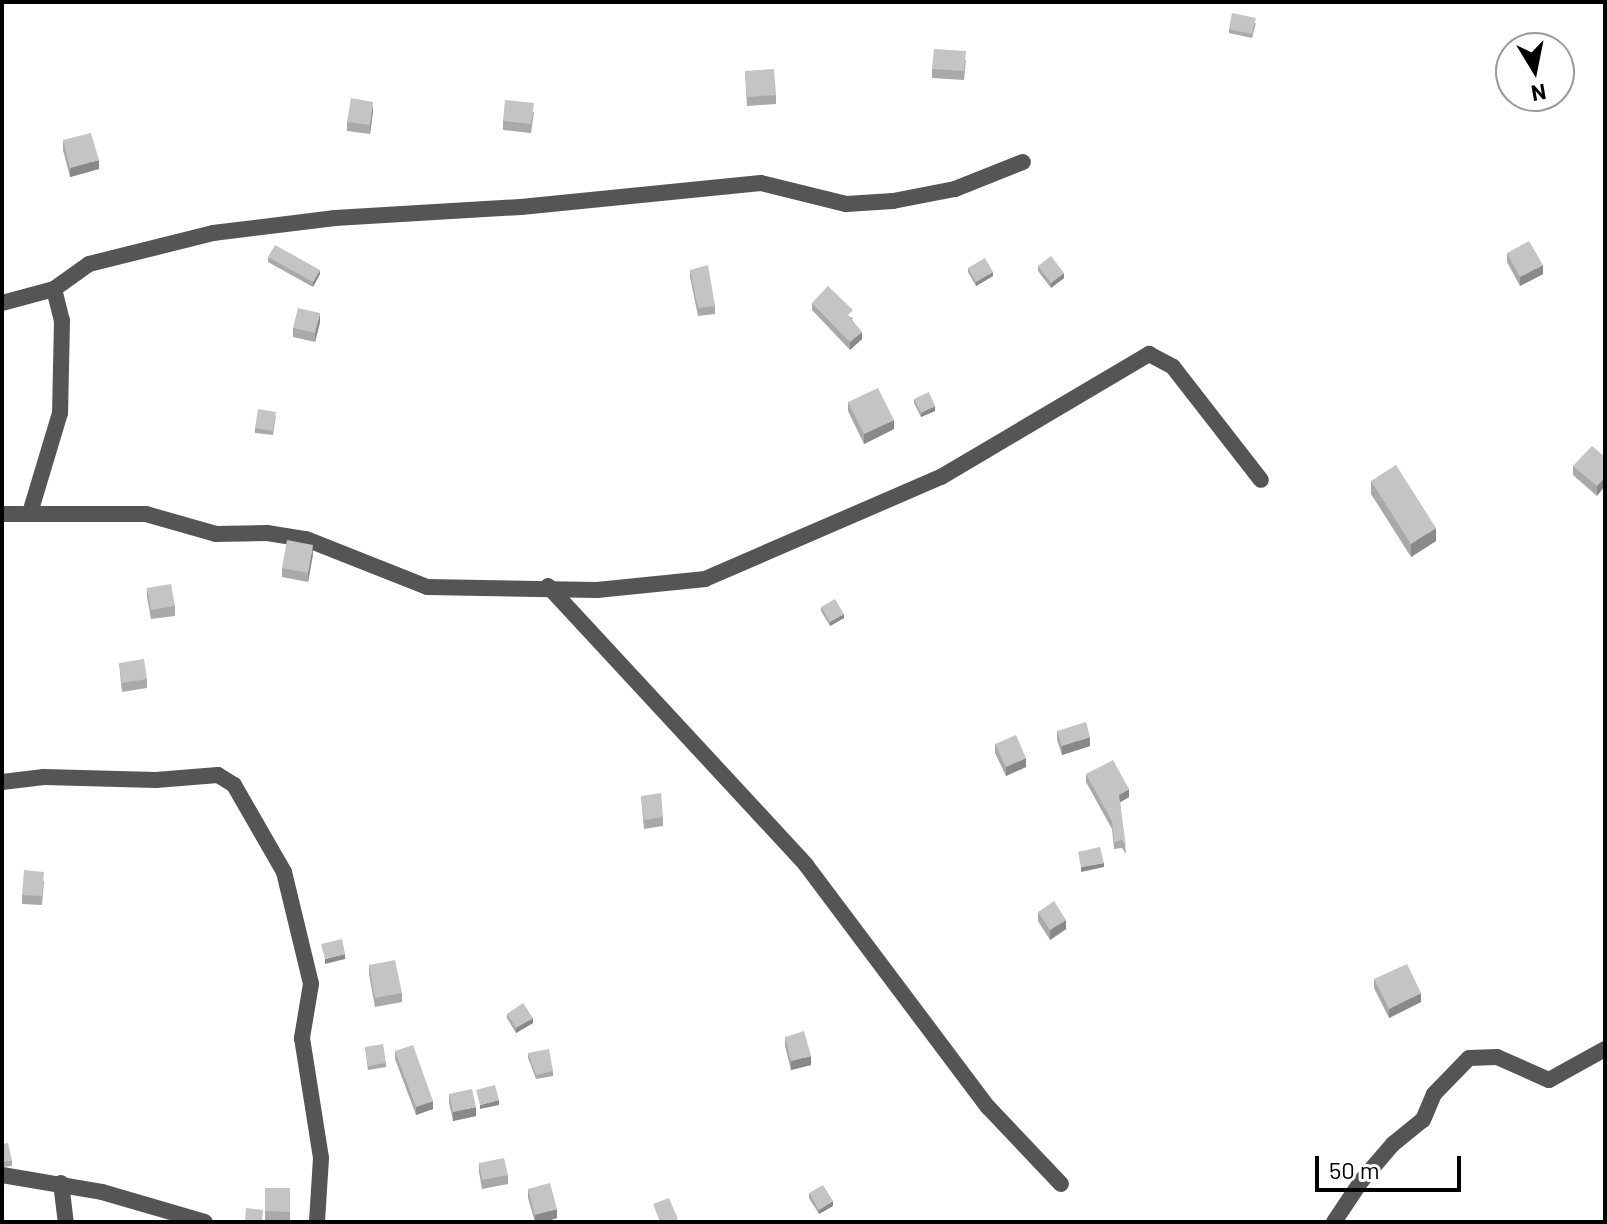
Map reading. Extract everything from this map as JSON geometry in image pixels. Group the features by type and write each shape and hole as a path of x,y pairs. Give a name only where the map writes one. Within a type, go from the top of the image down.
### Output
{"street":[{"path":"2,303 54,289 89,264 244,229 761,183 846,204 893,201 955,189 1023,162"},
{"path":"30,513 60,413 62,320 54,289"},
{"path":"2,514 146,514 216,534 267,533 306,539 427,587 548,586 597,590 705,579 941,477 1149,354 1173,367 1261,480"},
{"path":"548,586 806,865 988,1107 1061,1184"},
{"path":"2,782 44,777 156,780 218,775 234,785 284,872 311,984 302,1049 321,1158 317,1222"},
{"path":"1334,1222 1362,1180 1393,1144 1423,1120 1434,1094 1469,1058 1497,1057 1549,1080 1605,1049"},
{"path":"2,1175 61,1183 205,1222"},
{"path":"61,1183 66,1222"}],"building":[{"path":"1232,13 1256,18 1252,34 1229,29"},
{"path":"934,49 966,51 964,71 932,69"},
{"path":"774,69 776,95 747,97 745,71"},
{"path":"351,98 373,102 370,125 347,122"},
{"path":"505,100 534,103 531,124 503,121"},
{"path":"91,133 99,160 70,168 63,140"},
{"path":"1529,241 1543,265 1520,277 1507,253"},
{"path":"275,245 320,270 313,282 268,257"},
{"path":"1051,256 1064,273 1051,283 1038,266"},
{"path":"985,258 993,272 976,282 968,268"},
{"path":"708,265 715,306 698,308 690,270"},
{"path":"828,286 853,310 848,315 862,332 850,342 812,303"},
{"path":"298,308 320,313 315,333 293,328"},
{"path":"878,388 894,420 864,434 848,402"},
{"path":"929,392 935,406 921,413 914,399"},
{"path":"258,409 276,412 273,431 255,428"},
{"path":"1592,446 1605,457 1605,477 1597,486 1573,466"},
{"path":"1396,465 1436,528 1411,544 1371,481"},
{"path":"287,540 313,545 308,573 282,568"},
{"path":"171,584 175,606 151,610 147,588"},
{"path":"835,599 844,614 830,622 821,607"},
{"path":"144,659 147,679 122,683 119,663"},
{"path":"1086,722 1090,737 1062,746 1057,731"},
{"path":"1016,735 1026,758 1006,767 995,744"},
{"path":"1113,760 1129,789 1119,795 1126,847 1122,840 1114,842 1112,821 1086,774"},
{"path":"661,793 663,817 644,820 641,796"},
{"path":"1100,847 1104,863 1081,867 1078,852"},
{"path":"24,870 44,872 42,896 22,895"},
{"path":"1054,901 1066,920 1050,930 1038,912"},
{"path":"342,939 345,954 325,959 321,944"},
{"path":"395,960 402,993 375,998 369,965"},
{"path":"1407,964 1421,993 1389,1009 1374,979"},
{"path":"523,1003 533,1018 516,1028 507,1014"},
{"path":"804,1031 811,1056 791,1061 785,1037"},
{"path":"383,1044 386,1063 368,1066 365,1047"},
{"path":"413,1045 433,1101 416,1107 395,1051"},
{"path":"549,1049 553,1071 536,1075 528,1053"},
{"path":"495,1085 499,1100 480,1105 476,1090"},
{"path":"472,1089 476,1107 453,1112 449,1094"},
{"path":"8,1143 12,1161 2,1162 2,1144"},
{"path":"504,1158 508,1175 482,1180 479,1163"},
{"path":"550,1183 557,1209 535,1215 528,1189"},
{"path":"823,1185 833,1201 819,1210 809,1193"},
{"path":"265,1188 290,1188 290,1212 265,1211"},
{"path":"669,1198 678,1219 660,1222 653,1204"},
{"path":"246,1208 263,1210 262,1222 245,1222"}]}
